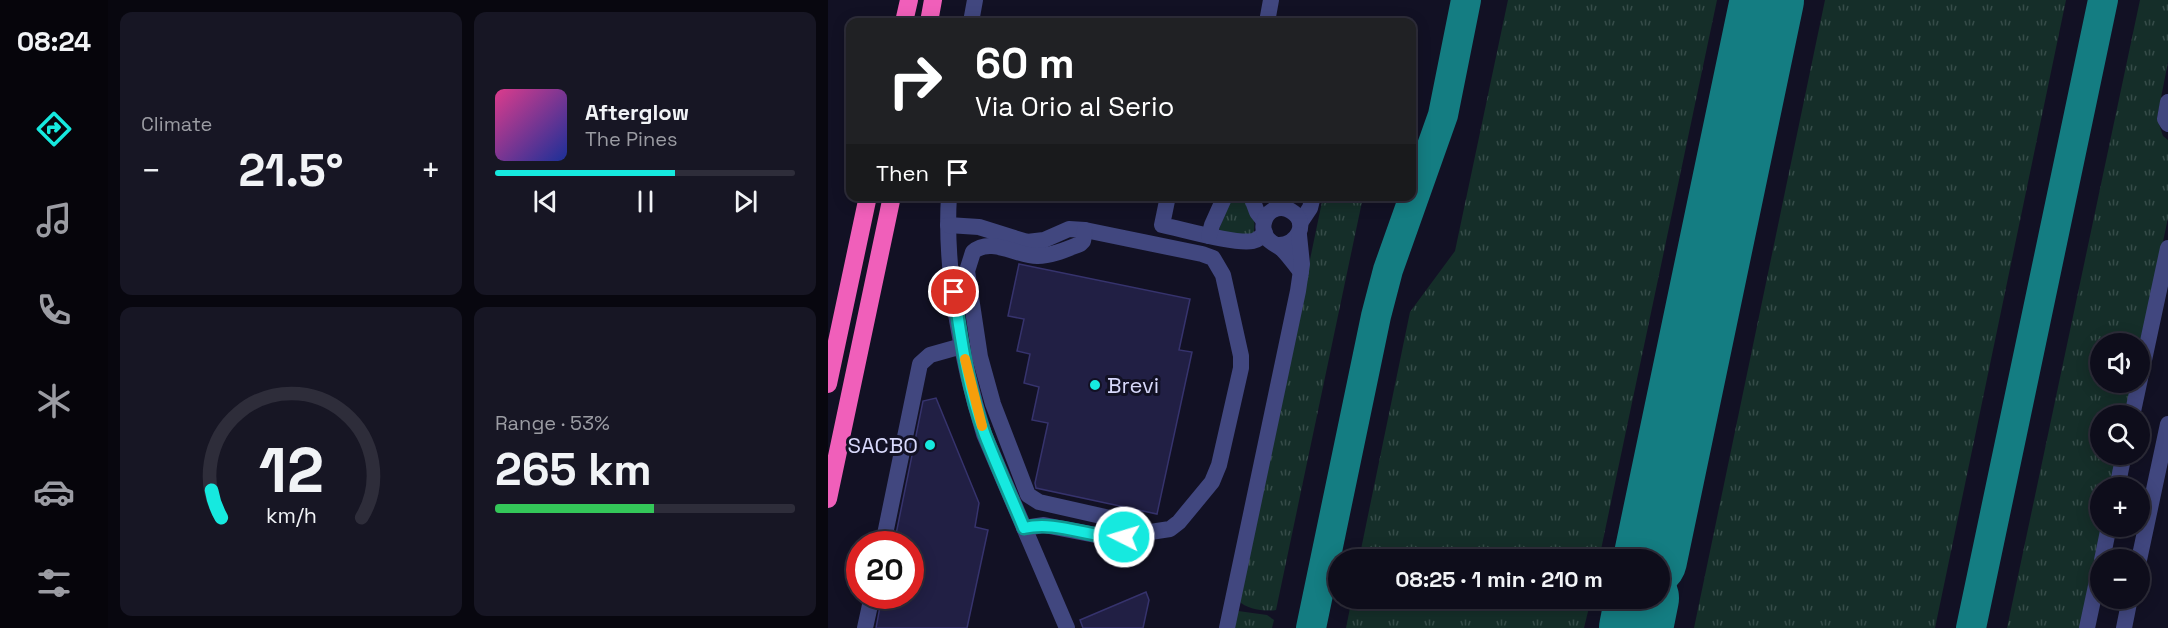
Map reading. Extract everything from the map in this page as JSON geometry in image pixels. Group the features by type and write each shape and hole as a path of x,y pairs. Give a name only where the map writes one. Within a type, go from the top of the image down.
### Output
{"highway":[{"path":"905,18 909,0"},
{"path":"929,18 933,0"},
{"path":"828,384 866,201"},
{"path":"828,499 891,201"}],"street":[{"path":"972,18 975,0"},
{"path":"980,18 982,0"},
{"path":"1268,18 1271,0"},
{"path":"2168,102 2165,118 2168,124"},
{"path":"949,201 948,225 954,292 962,346 976,408 984,434 1067,628"},
{"path":"1167,201 1162,225 1209,236 1251,242 1258,240 1274,213 1297,201"},
{"path":"1209,236 1223,201"},
{"path":"1227,628 1302,264 1298,217 1274,213 1258,201"},
{"path":"1262,201 1274,213"},
{"path":"1278,245 1290,243 1312,201"},
{"path":"1274,213 1268,239 1278,245 1300,272"},
{"path":"948,225 979,227 1027,242 1044,240 1069,229 1085,230 1202,254 1213,258 1222,275 1241,356 1241,368 1219,465 1212,482 1179,522 1170,528 1111,538 1044,525 1024,528"},
{"path":"1085,230 1083,241 1080,244 1047,256 1026,256 1001,247 982,247 973,252 967,271 980,357 993,404 1028,495 1040,502 1123,521 1133,534"},
{"path":"2134,405 2168,248"},
{"path":"885,531 920,364 930,355 962,346"},
{"path":"2141,549 2168,424"},
{"path":"865,628 869,609"},
{"path":"2087,628 2091,609"},
{"path":"2124,628 2128,609"}],"green space":[{"path":"1508,0 1717,0 1601,549 1361,549 1410,312 1455,251"},
{"path":"1825,0 2066,0 1935,628 1694,628"},
{"path":"2140,0 2168,0 2168,62 2157,118 2163,136 2168,140 2168,218 2143,333 2090,333 2090,393 2131,393 2128,405 2090,405 2090,465 2116,465 2113,477 2090,477 2090,537 2100,537 2097,549 2090,549 2090,585 2081,628 2007,628"},
{"path":"1229,201 1246,201 1253,214 1253,235 1218,233"},
{"path":"1322,201 1362,201 1276,610 1251,608 1239,601"},
{"path":"1350,609 1589,609 1584,628 1346,628"},
{"path":"1238,611 1267,615 1274,620 1272,628 1232,628"}],"building":[{"path":"1019,264 1190,299 1179,350 1192,352 1157,514 1036,488 1035,483 1048,423 1032,420 1039,387 1024,383 1030,354 1017,351 1024,319 1008,316"},
{"path":"936,398 979,503 975,527 988,530 967,628 876,628 880,609 924,609 924,531 897,531 923,401"},
{"path":"1146,592 1149,600 1143,628 1083,628 1080,620"}],"taxiway":[{"path":"1416,191 1443,115 1466,0"},
{"path":"1971,628 2103,0"},
{"path":"1311,628 1376,316 1388,270 1412,201"}],"runway":[{"path":"1652,549 1767,0"},
{"path":"1636,628 1640,609"}],"slow traffic":[{"path":"965,359 982,426"}],"place":[{"name":"Brevi","path":"1095,385"},
{"name":"SACBO","path":"930,445"}],"route":[{"path":"954,292 962,346 976,408 984,434 1024,528 1044,525 1111,538 1124,537"}]}
